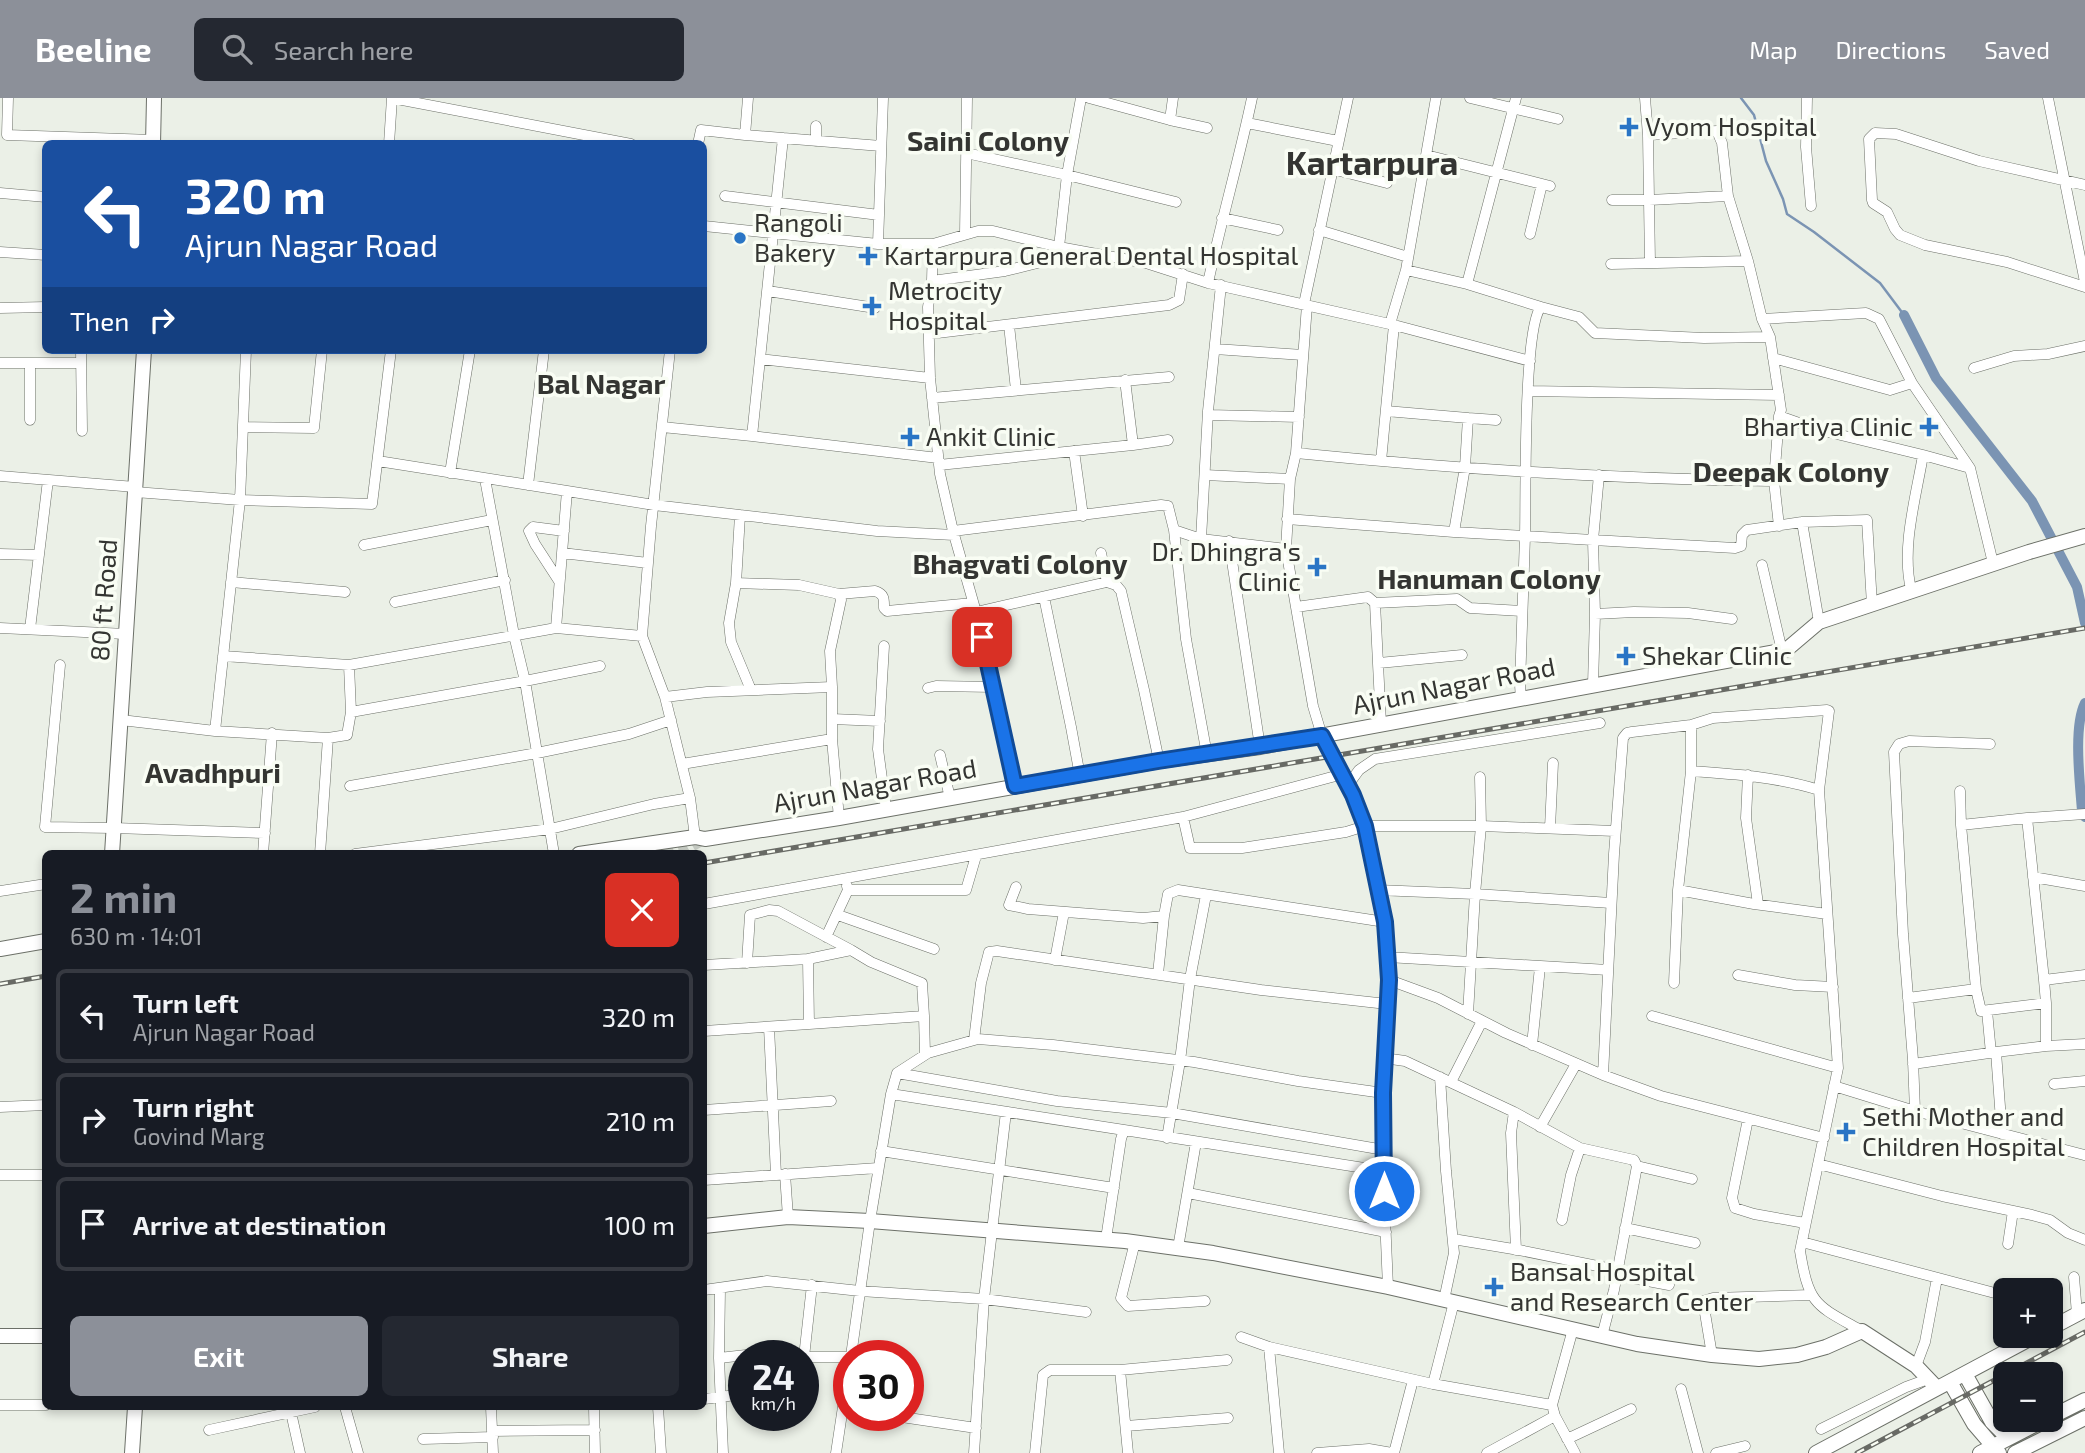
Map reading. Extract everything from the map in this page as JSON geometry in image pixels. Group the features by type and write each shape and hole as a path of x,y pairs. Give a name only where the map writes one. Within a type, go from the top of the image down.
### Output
{"street":[{"path":"8,98 7,135 111,140"},
{"path":"153,140 154,98"},
{"path":"389,140 392,98 589,140"},
{"path":"745,135 748,98"},
{"path":"878,244 883,98"},
{"path":"965,234 967,98"},
{"path":"1059,247 1067,175 1080,98"},
{"path":"1089,98 1207,128"},
{"path":"1170,120 1173,98"},
{"path":"1208,283 1252,98"},
{"path":"1348,98 1306,304 1296,453 1290,479 1286,549 1313,706 1322,736 1343,774 1365,826 1385,922 1389,980 1384,1058 1383,1171 1388,1287"},
{"path":"1381,461 1392,325 1406,270 1436,98"},
{"path":"1470,98 1558,119"},
{"path":"1467,284 1516,98"},
{"path":"1645,98 1650,263"},
{"path":"1807,98 1806,147 1811,206"},
{"path":"2048,98 2066,181 2085,284 2007,262 1925,245 1900,235 1887,212 1873,203 1869,139 1875,133 1896,134 1979,161 2066,181 2085,185"},
{"path":"1247,123 1338,141"},
{"path":"816,126 816,141"},
{"path":"699,140 701,130 881,146"},
{"path":"1648,135 1717,131 1720,135 1728,196 1762,319 1770,337 1779,395 1781,410 1774,481 1779,526"},
{"path":"752,436 783,138"},
{"path":"966,153 1175,202"},
{"path":"1426,155 1546,185 1530,234"},
{"path":"1332,169 1387,183"},
{"path":"0,194 42,197"},
{"path":"725,196 879,215"},
{"path":"1612,200 1728,196"},
{"path":"1222,218 1278,230"},
{"path":"707,226 878,244 933,244 978,230 993,231 1059,247 1146,263 1208,283 1306,304 1530,361"},
{"path":"1319,230 1408,257"},
{"path":"933,244 928,307 930,378 939,462 953,533 975,608 1015,786"},
{"path":"932,281 1005,271 1084,251"},
{"path":"0,252 42,255"},
{"path":"1611,264 1748,261"},
{"path":"1406,270 1467,284 1579,317 1595,334 1704,338 1770,337"},
{"path":"929,334 1169,306 1180,300 1183,274"},
{"path":"1201,539 1208,415 1221,285"},
{"path":"768,291 875,308"},
{"path":"0,308 42,307"},
{"path":"1521,699 1528,391 1536,313 1541,307"},
{"path":"1762,319 1866,313 1879,319 1912,383 1970,468 1993,563"},
{"path":"1009,325 1016,390"},
{"path":"1974,368 2014,356 2048,354 2085,346"},
{"path":"1214,349 1303,355"},
{"path":"81,354 82,431"},
{"name":"80 ft Road","path":"112,850 144,354"},
{"path":"215,731 240,500 246,354"},
{"path":"243,427 314,428 322,354"},
{"path":"0,476 240,500 372,504 390,354"},
{"path":"450,473 469,354"},
{"path":"528,485 544,354"},
{"path":"670,354 642,636 665,697 690,798 695,837"},
{"path":"1773,358 1890,390 1912,383"},
{"path":"760,359 930,378"},
{"path":"0,363 80,363"},
{"path":"30,363 30,420"},
{"path":"932,398 1169,377"},
{"path":"1125,380 1133,444"},
{"path":"1528,391 1779,395"},
{"path":"1386,411 1496,420"},
{"path":"1208,415 1298,417"},
{"path":"1779,416 1816,429 1970,468"},
{"path":"1454,532 1465,467 1468,418"},
{"path":"662,427 752,436 939,462 1168,440"},
{"path":"1074,451 1083,516"},
{"path":"1296,453 1598,475 1774,481"},
{"path":"1912,589 1908,576 1910,527 1923,455"},
{"path":"377,461 654,505 877,531 953,533 1168,506 1174,530 1186,639 1207,755"},
{"path":"1205,475 1290,479"},
{"path":"1592,685 1594,540 1598,475"},
{"path":"485,479 525,681 553,850"},
{"path":"30,629 48,480"},
{"path":"556,628 567,491"},
{"path":"740,516 736,583 729,623 730,642 751,690"},
{"path":"1287,519 1454,532 1735,548 1741,546 1744,531 1802,522 1867,520 1871,605"},
{"path":"364,545 492,520"},
{"path":"1802,522 1819,622"},
{"path":"560,582 529,531 533,527 564,531"},
{"path":"1174,530 1201,539 1286,549"},
{"name":"Ajrun Nagar Road","path":"606,850 695,837 705,839 839,818 1158,761 1260,747 1782,651 1819,622 1912,589 2085,536"},
{"path":"1229,541 1260,747"},
{"path":"562,552 648,563"},
{"path":"1101,553 1107,582"},
{"path":"0,554 39,555"},
{"path":"1762,565 1782,651"},
{"path":"395,602 505,580"},
{"path":"231,582 345,592"},
{"path":"736,583 799,585 839,594 876,591 883,596 884,608 887,611 975,608 1044,597 1107,582 1116,585 1121,591 1158,761"},
{"path":"839,594 841,600 830,651 832,740 839,818"},
{"path":"1044,597 1080,776"},
{"path":"1296,607 1368,597 1375,603 1457,599 1470,608 1522,611"},
{"path":"1375,603 1381,724"},
{"path":"1595,614 1688,613 1732,619"},
{"path":"0,628 126,634"},
{"path":"223,656 349,665 556,628 642,636"},
{"path":"884,646 878,748 886,809"},
{"path":"1379,663 1462,654"},
{"path":"60,665 45,827 265,833"},
{"path":"121,720 215,731 328,738 347,735 351,712 349,665"},
{"path":"351,712 600,666"},
{"path":"929,688 953,685 993,687"},
{"path":"665,697 707,692 832,687"},
{"path":"1603,1075 1615,831 1623,738 1627,733 1691,724 1713,718 1829,711 1819,790 1838,1068 1800,1251 1804,1279 1811,1295 1823,1309 1862,1331 1939,1383 1974,1424 1990,1451 2020,1432"},
{"path":"832,719 880,720"},
{"path":"349,786 537,753 629,734 671,720"},
{"path":"1348,785 1359,770 1375,759 1600,723"},
{"path":"1674,982 1678,890 1691,771 1691,724"},
{"path":"263,850 272,733"},
{"path":"320,850 328,738"},
{"path":"682,764 832,740"},
{"path":"1915,1111 1894,752 1899,744 1909,741 1990,744"},
{"path":"940,755 950,798"},
{"path":"1550,828 1553,762"},
{"path":"1691,771 1748,775 1819,790"},
{"path":"707,903 1183,817 1343,774"},
{"path":"1748,775 1746,818 1758,904"},
{"path":"1468,1014 1481,826 1479,777"},
{"path":"1960,791 1976,989 1981,1011 2046,1003"},
{"path":"386,850 550,829 690,798"},
{"path":"1961,825 2085,814"},
{"path":"1183,817 1190,848 1242,848 1346,832 1365,826 1481,826 1615,831"},
{"path":"2027,818 2044,979 2046,1046"},
{"path":"848,890 966,890 976,856"},
{"path":"2033,877 2085,886"},
{"path":"826,937 848,890 846,879"},
{"path":"0,891 42,885"},
{"path":"1016,887 1009,905 1143,918 1164,916"},
{"path":"1157,974 1167,894 1178,890 1385,922"},
{"path":"1377,890 1611,903"},
{"path":"1678,890 1828,914"},
{"path":"1167,1138 1190,979 1206,895"},
{"path":"747,962 751,915 769,910 778,911 871,962 922,983 925,1054"},
{"path":"1055,960 1064,912"},
{"path":"838,915 934,949"},
{"path":"0,949 42,942"},
{"path":"707,965 808,959 850,950"},
{"path":"974,1040 981,983 989,952 997,951 1261,990 1388,1004"},
{"path":"1388,957 1608,970"},
{"path":"808,959 809,1024"},
{"path":"1532,1045 1540,967"},
{"path":"1738,975 1795,985 1833,987"},
{"path":"2044,979 2085,975"},
{"path":"1389,980 1438,998 1532,1045 1603,1075 1661,1096 1824,1138"},
{"path":"1908,998 1976,989"},
{"path":"1987,1010 2002,1134"},
{"path":"707,1031 924,1016"},
{"path":"1652,1016 1838,1068"},
{"path":"1451,1082 1482,1021"},
{"path":"769,1027 772,1105 788,1217"},
{"path":"853,1340 891,1094 898,1073 925,1054 974,1040 1053,1045 1180,1061 1383,1093"},
{"path":"1913,1064 2046,1046 2085,1044"},
{"path":"1384,1058 1405,1060 1514,1112 1580,1148 1634,1160 1637,1166 1602,1336"},
{"path":"1540,1127 1576,1064"},
{"path":"898,1073 1057,1101 1172,1113 1384,1150"},
{"path":"1433,1384 1449,1301 1454,1253 1440,1077"},
{"path":"2054,1084 2085,1081"},
{"path":"1834,1086 1915,1111 2084,1155"},
{"path":"891,1094 1383,1171"},
{"path":"707,1110 831,1101"},
{"path":"0,1107 42,1105"},
{"path":"974,1453 984,1299 1006,1112"},
{"path":"1514,1112 1511,1133 1516,1250"},
{"path":"1748,1119 1732,1198 1735,1208 1805,1223"},
{"path":"1106,1240 1124,1130"},
{"path":"1178,1248 1196,1142"},
{"path":"1562,1220 1580,1148"},
{"path":"881,1151 1114,1188"},
{"path":"1818,1164 2050,1220 2068,1233 2085,1240"},
{"path":"1637,1166 1692,1179"},
{"path":"707,1180 878,1168"},
{"path":"0,1175 42,1175"},
{"path":"1188,1193 1386,1232"},
{"path":"2008,1244 2013,1211"},
{"path":"707,1226 788,1217 1135,1242 1213,1253 1388,1287 1602,1336 1712,1355 1759,1359 1797,1355 1826,1347 1862,1331"},
{"path":"1625,1228 1695,1243"},
{"path":"1453,1239 1516,1250 1670,1285"},
{"path":"1135,1242 1121,1298 1128,1306 1205,1301"},
{"path":"1802,1242 1993,1293"},
{"path":"2063,1322 2081,1312 2074,1277"},
{"path":"1916,1366 1925,1342 1937,1278"},
{"path":"707,1290 767,1281 860,1291 984,1299 1086,1312"},
{"path":"806,1340 812,1285"},
{"path":"720,1289 719,1358 723,1453"},
{"path":"1712,1355 1703,1301 1713,1298 1811,1295"},
{"path":"1573,1329 1552,1405 1575,1453"},
{"path":"0,1336 42,1336"},
{"path":"1241,1337 1269,1347 1413,1380 1552,1405"},
{"path":"1269,1347 1279,1453"},
{"path":"1816,1453 1939,1383 1965,1374 2003,1348"},
{"path":"719,1358 728,1357"},
{"path":"1035,1453 1044,1375 1050,1370 1120,1370 1227,1360"},
{"path":"1120,1370 1128,1453"},
{"path":"1965,1374 1992,1422 2008,1438"},
{"path":"1317,1453 1369,1448 1393,1453 1413,1380"},
{"path":"1821,1429 1906,1387 1939,1383"},
{"path":"1681,1389 1698,1453"},
{"path":"707,1399 728,1396"},
{"path":"2063,1411 2085,1400"},
{"path":"0,1405 42,1405"},
{"path":"1567,1439 1631,1409"},
{"path":"132,1453 135,1410"},
{"path":"209,1430 290,1410 300,1453"},
{"path":"346,1410 358,1453"},
{"path":"491,1410 493,1453"},
{"path":"594,1410 595,1453"},
{"path":"658,1410 662,1453"},
{"path":"1487,1453 1555,1416"},
{"path":"1126,1426 1228,1418"},
{"path":"2015,1453 2085,1418"},
{"path":"924,1420 976,1428"},
{"path":"423,1439 595,1430"},
{"path":"836,1453 841,1431"},
{"path":"1716,1453 1745,1446"}],"waterway":[{"path":"1741,98 1754,115 1766,161 1787,214 1880,283 1904,315"},
{"path":"1904,315 1936,378 2032,501 2077,587 2085,623"},
{"path":"2085,703 2078,740 2082,811 2085,817"}],"tunnel":[{"path":"686,850 705,839"}],"railway":[{"path":"707,862 2085,628"},
{"path":"0,984 42,977"},
{"path":"2029,1362 2085,1332"},
{"path":"1857,1453 1993,1381"}],"place":[{"name":"Vyom Hospital","path":"1629,127"},
{"name":"Rangoli Bakery","path":"740,238"},
{"name":"Kartarpura General Dental Hospital","path":"868,256"},
{"name":"Metrocity Hospital","path":"872,306"},
{"name":"Bhartiya Clinic","path":"1929,427"},
{"name":"Ankit Clinic","path":"910,437"},
{"name":"Dr. Dhingra's Clinic","path":"1317,567"},
{"name":"Shekar Clinic","path":"1626,656"},
{"name":"Sethi Mother and Children Hospital","path":"1846,1132"},
{"name":"Bansal Hospital and Research Center","path":"1494,1287"}],"district":[{"name":"Saini Colony","path":"988,141"},
{"name":"Kartarpura","path":"1372,163"},
{"name":"Bal Nagar","path":"601,384"},
{"name":"Deepak Colony","path":"1791,472"},
{"name":"Bhagvati Colony","path":"1020,564"},
{"name":"Hanuman Colony","path":"1489,579"},
{"name":"Avadhpuri","path":"213,773"}],"route":[{"path":"982,637 1015,786 1322,736 1353,795 1365,826 1385,922 1389,980 1383,1093 1384,1191"}]}
